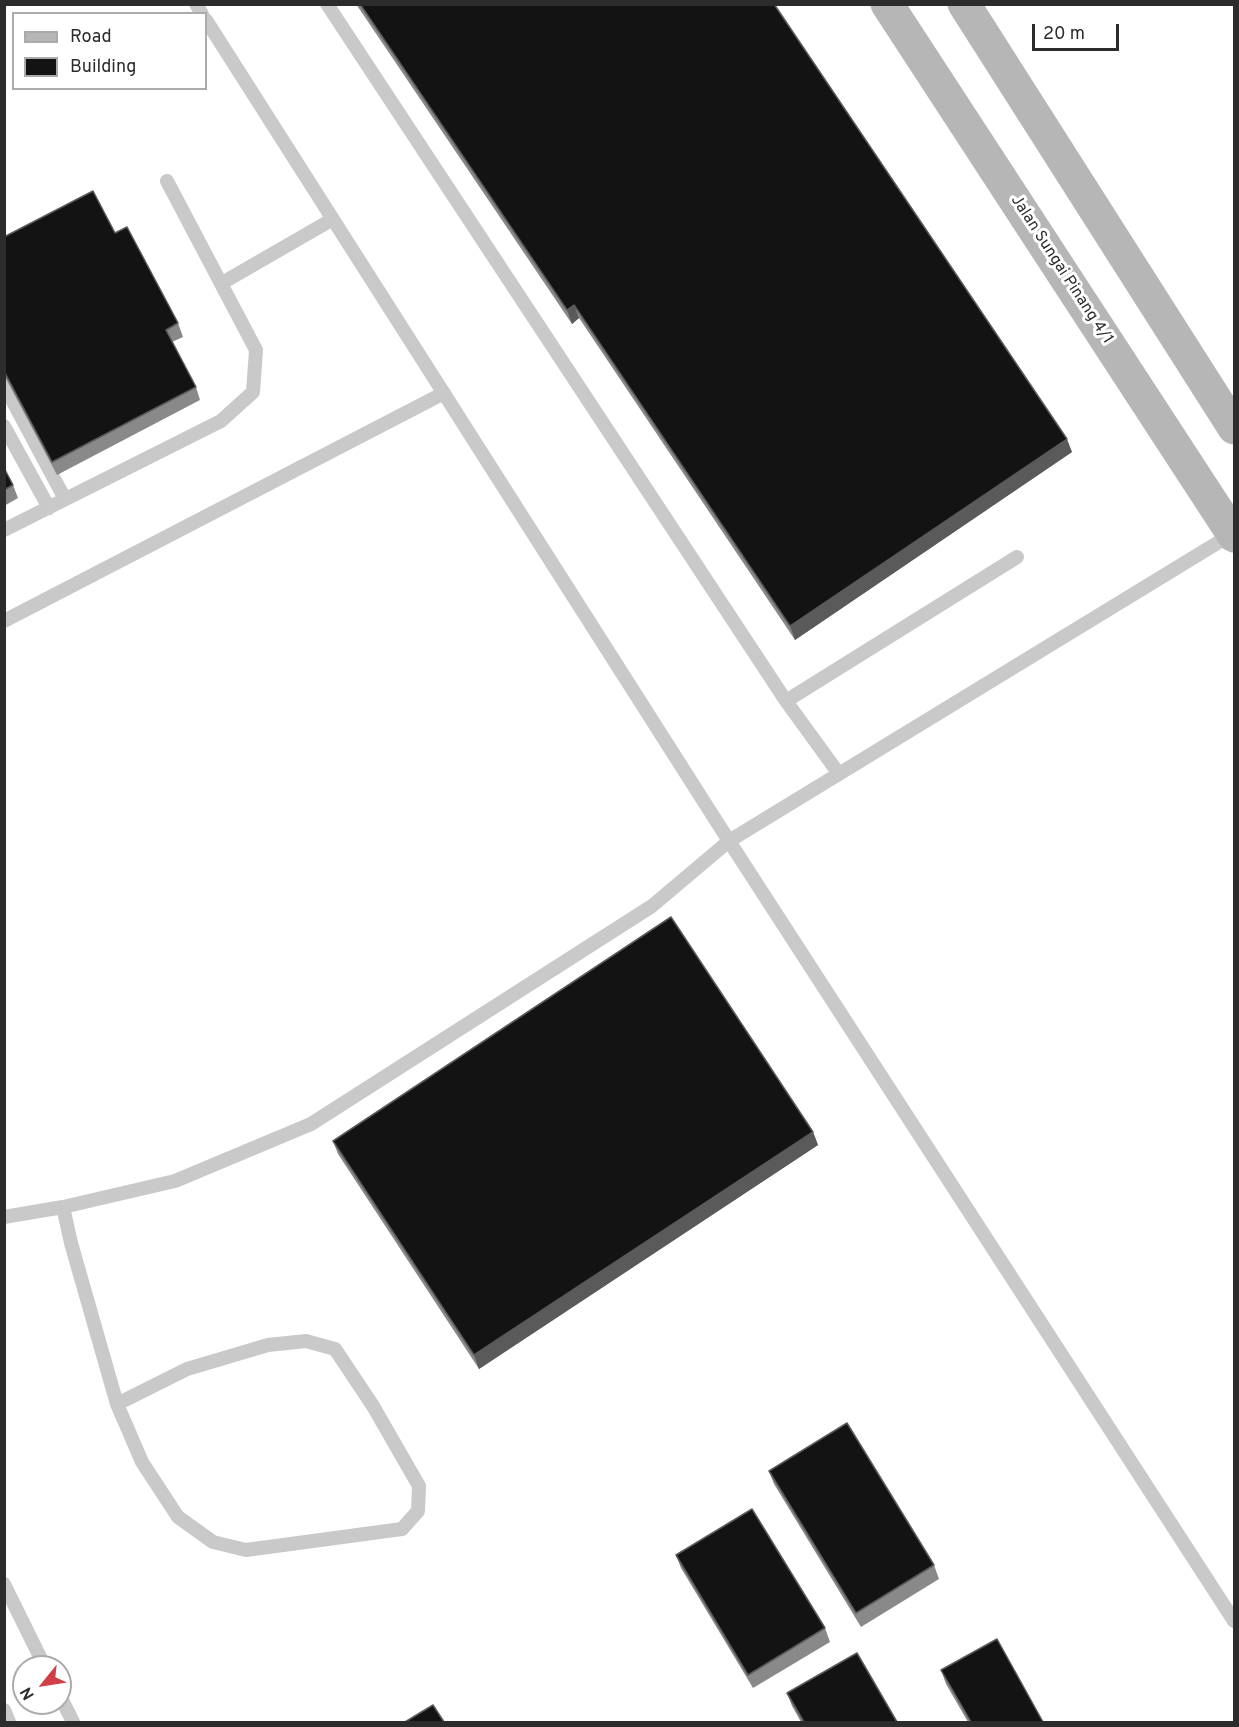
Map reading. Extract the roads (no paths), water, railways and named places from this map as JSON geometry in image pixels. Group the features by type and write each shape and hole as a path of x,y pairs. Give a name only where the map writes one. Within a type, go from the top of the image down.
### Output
{"street":[{"name":"Jalan Sungai Pinang 4/1","path":"887,4 1234,534"},
{"path":"964,4 1234,428"}],"lane":[{"path":"327,4 786,700 839,774"},
{"path":"207,22 729,841 1234,1621"},
{"path":"4,530 221,421 253,392 256,350 167,181"},
{"path":"222,283 333,219"},
{"path":"4,385 66,500"},
{"path":"4,621 444,393"},
{"path":"4,426 49,508"},
{"path":"4,1217 63,1207 175,1181 311,1124 652,906 729,841 1234,534"},
{"path":"786,700 1017,557"},
{"path":"63,1207 117,1404 142,1462 178,1517 213,1542 246,1550 402,1529 418,1511 418,1486 373,1406 335,1348 306,1341 268,1345 187,1369 117,1404"},
{"path":"4,1584 39,1655"},
{"path":"4,1710 9,1722"}]}
